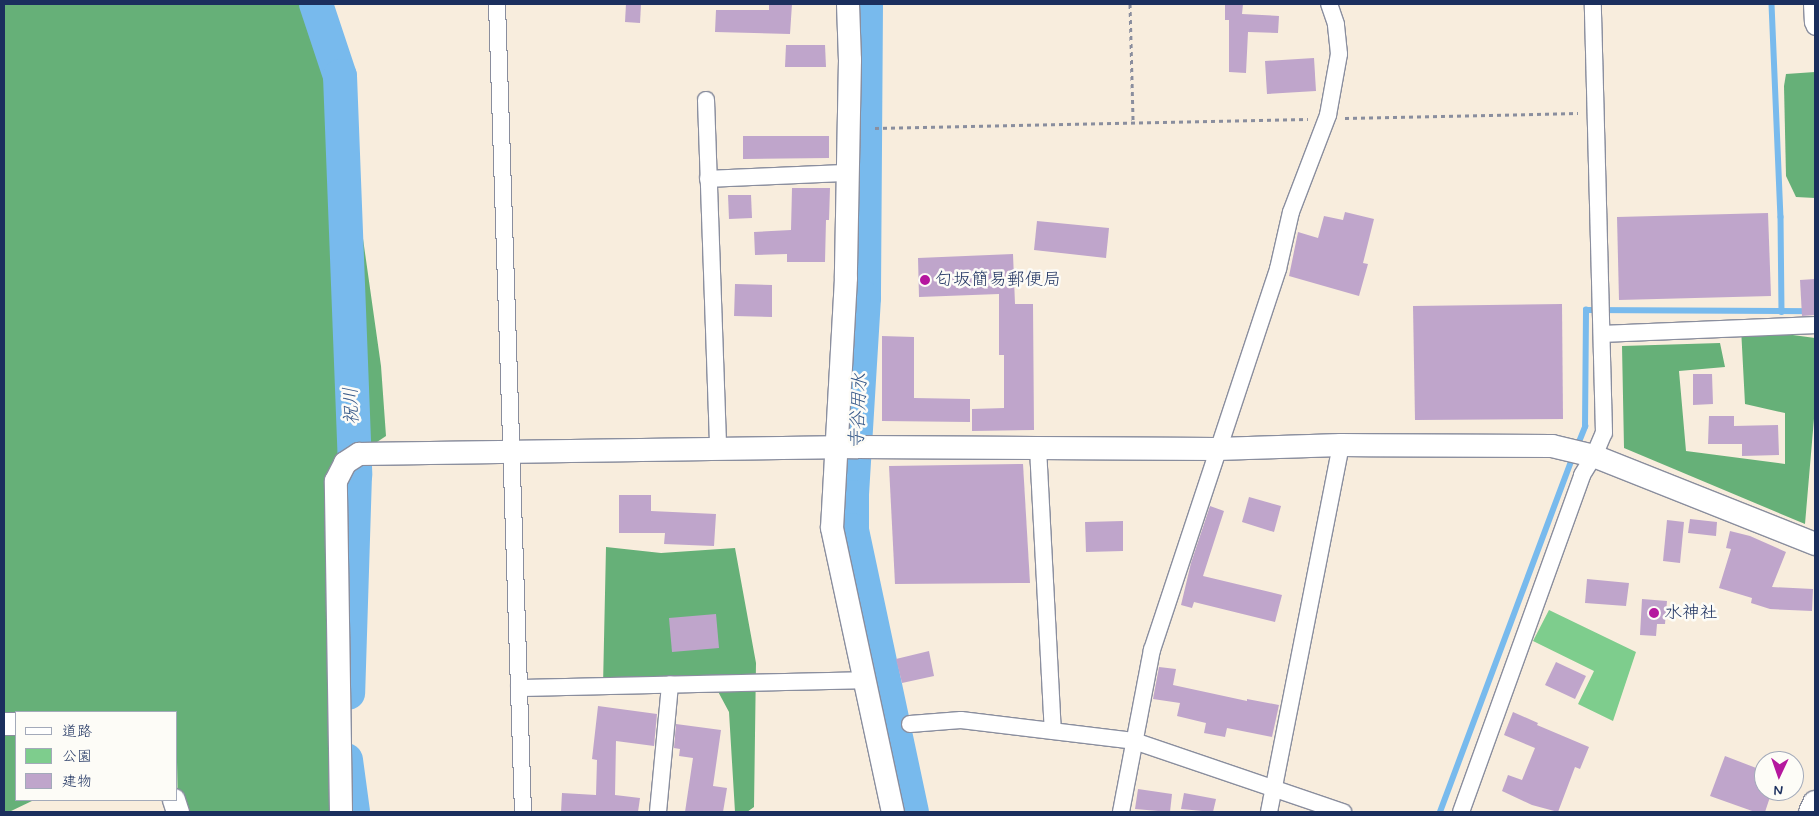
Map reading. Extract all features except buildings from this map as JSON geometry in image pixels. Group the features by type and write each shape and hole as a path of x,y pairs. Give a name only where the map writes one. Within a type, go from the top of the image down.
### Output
{"main road":[{"path":"1811,812 1815,803"}],"street":[{"path":"497,4 523,812"},
{"path":"848,4 850,60 845,290 832,528 893,812"},
{"path":"1121,812 1152,650 1278,269 1291,212 1327,119 1339,54 1336,24 1330,4"},
{"path":"1461,812 1582,475 1594,456 1604,433 1603,334 1593,4"},
{"path":"1812,4 1815,27"},
{"path":"706,100 718,448"},
{"path":"708,179 848,173"},
{"path":"1603,334 1815,325"},
{"path":"341,812 336,480 345,464 359,454 835,447 1217,449 1341,445 1552,446 1594,456 1815,544"},
{"path":"1269,812 1341,445"},
{"path":"1038,448 1053,731"},
{"path":"519,688 865,680"},
{"path":"658,812 670,685"},
{"path":"910,724 960,720 1134,741 1343,812"}],"path":[{"path":"1130,4 1134,121"},
{"path":"875,128 1134,121 1596,113"}],"green space":[{"path":"4,4 316,4 340,76 381,366 386,436 335,470 352,812 178,812 178,711 15,711 15,801 32,801 9,812 4,812"},
{"path":"1815,72 1815,198 1796,197 1786,176 1784,86 1786,74"},
{"path":"1741,328 1815,338 1815,407 1805,524 1624,448 1622,346 1720,343 1725,367 1679,371 1686,451 1785,464 1785,413 1745,404"},
{"path":"606,547 661,553 735,548 756,663 754,807 747,812 735,812 729,712 714,684 603,686"},
{"path":"1549,610 1636,652 1613,721 1578,704 1594,671 1533,641"}],"waterway":[{"name":"祝川","path":"316,4 340,76 355,475 348,693"},
{"name":"寺谷用水","path":"866,4 864,298 852,497 852,530 912,812"},
{"path":"1772,4 1781,217 1782,312"},
{"path":"1577,447 1585,427 1586,310 1815,311"},
{"path":"1440,812 1573,456"},
{"name":"祝川","path":"346,760 353,812"}],"place":[{"name":"匂坂簡易郵便局","path":"925,280"},
{"name":"水神社","path":"1654,613"}]}
